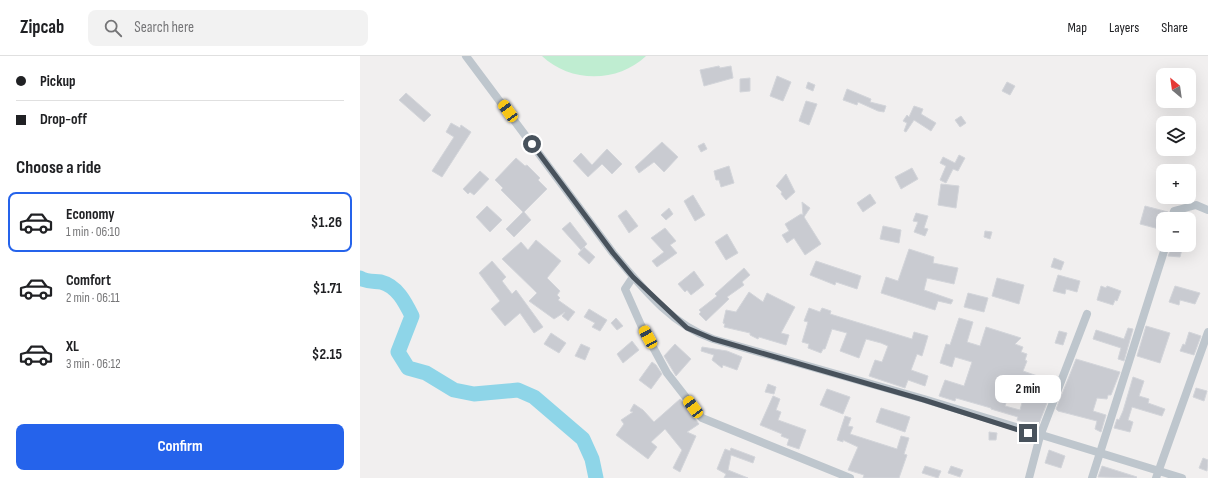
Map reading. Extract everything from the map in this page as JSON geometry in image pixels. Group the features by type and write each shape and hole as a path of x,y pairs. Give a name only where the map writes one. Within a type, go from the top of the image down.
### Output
{"street":[{"path":"466,56 613,253 633,277 687,328 699,334 924,400 1099,454 1157,474 1182,478"},
{"path":"1174,212 1196,205 1208,210"},
{"path":"1092,478 1164,252"},
{"path":"633,277 625,289 641,325 668,373 702,418 850,478"},
{"path":"1029,478 1040,436 1087,314"},
{"path":"1157,474 1208,332"}],"green space":[{"path":"542,56 646,56 635,65 622,71 608,75 594,76 580,75 566,71 553,65"}],"building":[{"path":"719,66 720,68 731,66 733,78 704,86 700,70"},
{"path":"777,76 791,82 783,101 770,96"},
{"path":"750,78 750,91 740,92 740,79"},
{"path":"808,82 815,85 813,91 806,88"},
{"path":"1007,82 1015,86 1010,95 1002,91"},
{"path":"847,89 871,99 870,102 886,106 884,112 878,111 858,102 857,105 843,100"},
{"path":"406,93 431,115 424,122 399,100"},
{"path":"806,101 817,104 809,125 799,121"},
{"path":"914,106 923,109 921,114 936,123 931,131 914,120 906,132 904,131 907,123 903,121 907,115 909,117"},
{"path":"961,116 966,123 960,127 955,120"},
{"path":"451,123 460,128 461,125 471,132 442,177 432,171 454,137 446,132"},
{"path":"662,142 678,157 664,172 654,162 639,173 635,167"},
{"path":"704,143 707,149 701,152 698,146"},
{"path":"607,149 622,164 612,174 602,164 588,177 573,161 581,153 592,165"},
{"path":"959,155 965,158 958,171 953,169 946,183 940,180 946,166 940,163 943,157 955,163"},
{"path":"516,158 525,166 527,165 540,178 538,180 547,189 524,212 531,220 514,237 506,229 523,212 501,190 503,188 495,180"},
{"path":"729,166 734,183 721,187 719,180 716,180 714,171"},
{"path":"912,168 918,179 901,189 895,177"},
{"path":"480,171 489,179 474,195 470,192 468,194 463,189"},
{"path":"786,174 795,192 786,200 781,194 782,192 776,186"},
{"path":"941,184 959,186 956,208 938,205"},
{"path":"870,194 876,203 863,212 857,203"},
{"path":"693,195 705,215 695,221 684,201"},
{"path":"802,202 810,208 804,217 821,244 805,255 794,238 787,243 782,235 789,231 785,224 801,214 803,215"},
{"path":"487,206 502,220 490,232 476,217"},
{"path":"1145,206 1168,212 1156,212 1156,228 1140,224"},
{"path":"669,208 673,214 666,220 661,215"},
{"path":"626,210 638,226 629,233 618,216"},
{"path":"916,213 928,216 924,228 928,229 925,236 914,232 918,222 913,221"},
{"path":"570,222 587,244 581,250 562,229"},
{"path":"883,226 901,230 899,243 880,239"},
{"path":"665,228 676,241 670,245 677,253 657,267 652,261 664,252 651,238"},
{"path":"985,231 992,232 990,239 984,237"},
{"path":"727,234 738,253 726,260 715,242"},
{"path":"536,240 561,261 547,278 560,291 557,295 560,298 558,300 575,312 568,321 562,316 565,312 554,319 529,301 537,293 502,259 521,242 528,250"},
{"path":"584,247 595,257 589,264 578,254"},
{"path":"909,249 934,257 933,263 958,268 954,284 927,278 924,290 953,300 951,304 938,301 935,310 881,293 886,277 898,281"},
{"path":"1170,252 1181,252 1180,257 1168,256"},
{"path":"1054,258 1064,262 1061,270 1051,267"},
{"path":"492,261 506,277 502,281 512,294 516,290 543,327 534,333 520,313 505,326 491,309 500,301 479,273"},
{"path":"816,261 861,276 857,289 836,282 835,285 810,275"},
{"path":"744,268 750,275 742,282 744,285 727,297 729,299 706,321 699,314 701,312 699,310 717,296 715,294"},
{"path":"694,271 704,285 691,295 687,290 685,292 678,284"},
{"path":"1058,275 1080,281 1077,292 1066,289 1065,294 1053,291"},
{"path":"997,278 1024,285 1019,304 992,296"},
{"path":"1101,286 1106,288 1107,286 1121,291 1117,301 1115,300 1113,305 1097,300"},
{"path":"1175,286 1200,293 1195,304 1180,300 1179,305 1169,302"},
{"path":"749,292 763,302 767,293 795,307 781,333 789,335 786,345 759,337 758,339 750,335 750,333 724,327 725,324 723,323 726,310 736,312"},
{"path":"968,293 988,298 984,312 964,307"},
{"path":"809,308 820,312 822,308 831,311 830,314 912,339 914,332 928,336 922,356 917,354 911,370 928,376 925,386 908,380 905,388 869,376 875,360 882,362 888,346 881,343 866,339 859,358 840,351 847,333 832,329 825,349 823,349 821,353 808,348 809,344 802,342 808,322 804,321"},
{"path":"589,309 607,320 600,331 592,327 595,323 584,317"},
{"path":"616,318 623,326 617,330 611,323"},
{"path":"959,318 973,322 967,342 980,346 986,327 1021,338 1015,344 1023,347 1021,352 1027,354 1025,360 1027,361 1023,371 1049,380 1046,388 1052,390 1038,426 1017,420 1018,417 991,408 956,398 955,401 939,396 945,380 964,386 972,362 955,357 952,367 940,363 946,344 950,345","holes":["1010,390 1024,395 1020,410 1005,406"]},
{"path":"1146,326 1170,333 1160,363 1137,356"},
{"path":"1128,328 1133,329 1124,361 1118,359 1121,348 1093,339 1096,330 1124,339"},
{"path":"1059,331 1067,333 1063,345 1055,343"},
{"path":"1189,332 1201,336 1194,355 1180,351 1183,344 1185,345"},
{"path":"551,333 566,343 559,353 544,344"},
{"path":"632,341 639,350 623,363 617,354"},
{"path":"581,344 590,348 585,360 575,356"},
{"path":"675,344 691,359 676,376 664,356"},
{"path":"702,347 727,351 742,357 737,370 723,365 722,368 712,360 714,355 701,351"},
{"path":"1076,359 1120,372 1111,395 1108,395 1107,399 1097,398 1093,411 1106,415 1101,432 1095,429 1097,421 1058,411 1056,409"},
{"path":"652,362 662,374 651,389 639,380"},
{"path":"1133,377 1144,381 1139,396 1149,399 1148,403 1165,409 1162,416 1132,407 1128,420 1133,422 1130,432 1114,428 1117,419 1119,420 1123,411"},
{"path":"768,384 776,387 774,394 765,392"},
{"path":"1196,388 1207,391 1204,401 1193,397"},
{"path":"827,389 850,397 843,414 820,405"},
{"path":"773,396 780,399 776,410 781,412 778,420 806,430 799,449 787,445 789,439 781,436 782,434 760,425"},
{"path":"680,399 699,424 687,432 696,436 680,472 673,468 682,450 665,429 651,442 657,447 648,459 616,435 624,424 621,420 633,412 630,411 634,404 643,410 654,422"},
{"path":"881,408 910,417 905,432 876,422"},
{"path":"845,416 851,418 848,426 853,427 850,434 897,449 901,436 909,438 904,454 907,455 899,478 863,478 864,475 848,470 858,447 843,440 843,442 837,440"},
{"path":"989,432 997,433 996,440 989,440"},
{"path":"731,448 755,457 753,463 731,455 728,470 748,478 724,478 726,474 717,469 725,449 730,451"},
{"path":"1049,450 1065,456 1061,468 1045,463"},
{"path":"1203,458 1208,460 1207,471 1199,468"},
{"path":"925,466 941,471 938,478 922,473"},
{"path":"951,466 963,470 960,477 948,473"},
{"path":"1102,466 1137,477 1098,477"}],"waterway":[{"path":"360,278 368,281 381,282 392,287 400,295 412,316 398,352 408,368 426,373 454,390 474,394 518,390 534,397 583,439 592,459 596,478"}],"route":[{"path":"532,144 556,178 633,277 687,328 713,339 924,400 1028,433"}]}
